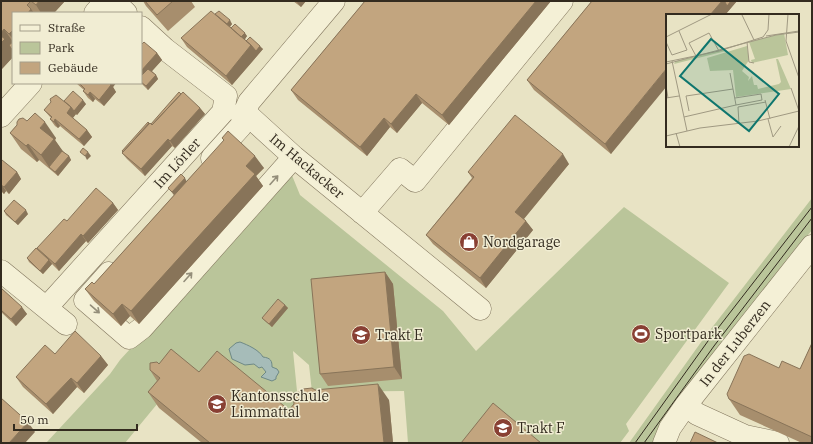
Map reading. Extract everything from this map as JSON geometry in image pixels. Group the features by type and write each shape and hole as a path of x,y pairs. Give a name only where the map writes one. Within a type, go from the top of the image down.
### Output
{"street":[{"path":"96,12 106,1"},
{"path":"113,1 125,12"},
{"path":"200,172 241,126 249,102 334,1"},
{"path":"362,213 400,169 415,181 562,1"},
{"name":"Im Lörler","path":"46,307 223,112 226,96 165,49 142,28"},
{"path":"1,116 30,84"},
{"name":"Im Hackacker","path":"245,111 294,157 480,309"},
{"path":"121,259 85,300 129,338 142,328 294,157"},
{"name":"In der Luberzen","path":"664,443 670,428 686,405 812,246"},
{"path":"1,272 66,324"},
{"path":"686,405 697,414 745,436 778,443"}],"green space":[{"path":"291,173 300,195 443,311 476,351 624,207 729,283 626,424 629,431 620,443 408,443 404,391 312,392 309,365 293,351 300,421 167,392 125,443 46,443"},
{"path":"812,198 812,230 768,286 655,443 629,443 704,338"}],"water":[{"path":"240,342 253,348 263,357 270,360 272,367 277,369 279,372 276,379 272,381 261,377 266,372 262,367 259,368 254,364 245,365 232,359 229,349 236,343"}],"building":[{"path":"1,1 31,1 27,5 31,9 29,12 12,12 12,31 9,34 4,29 1,33"},
{"path":"31,1 39,1 36,5"},
{"path":"145,1 173,1 157,15"},
{"path":"365,1 536,1 442,115 416,94 391,124 384,118 360,147 291,90"},
{"path":"592,1 722,1 711,14 666,14 666,69 605,144 527,80"},
{"path":"725,1 731,1 727,6"},
{"path":"211,11 251,45 226,76 181,38"},
{"path":"219,11 230,20 227,24 215,14"},
{"path":"235,24 245,33 241,37 231,28"},
{"path":"1,36 5,39 1,43"},
{"path":"250,37 260,46 256,51 246,41"},
{"path":"144,42 157,53 142,70 142,44"},
{"path":"12,43 12,50 9,45"},
{"path":"148,69 156,75 146,86 142,83 142,75"},
{"path":"80,84 111,85 99,100 90,92 88,95 83,91 85,89"},
{"path":"73,91 83,100 74,111 64,101"},
{"path":"179,92 181,94 152,125 151,124"},
{"path":"183,92 200,108 170,141 168,139 141,169 122,153 150,123 152,125"},
{"path":"56,95 71,107 67,113 87,130 79,139 55,119 54,122 50,119 52,117 44,110 51,102 50,99"},
{"path":"35,113 45,122 40,128 54,139 41,155 28,144 26,146 10,133 17,125 19,119 23,118 27,121"},
{"path":"515,115 563,154 515,212 526,221 480,278 426,235 474,177 468,172"},
{"path":"148,122 149,123 123,152 122,151"},
{"path":"228,131 255,156 246,166 255,174 131,311 122,304 113,314 85,289 92,282 94,284 224,140 222,138"},
{"path":"83,148 88,152 85,156 80,152"},
{"path":"62,151 69,156 55,172 49,167"},
{"path":"2,160 17,172 4,187 1,185"},
{"path":"181,174 185,178 172,192 168,188"},
{"path":"96,188 113,203 83,236 81,234 55,264 37,248 64,219 67,221"},
{"path":"14,200 26,210 15,222 4,211"},
{"path":"36,248 49,260 40,271 27,258"},
{"name":"Trakt E","path":"385,272 394,367 320,374 311,279"},
{"path":"1,288 22,307 11,319 1,310"},
{"path":"278,299 285,305 269,324 262,318"},
{"path":"75,331 101,356 77,383 71,378 46,404 16,377 45,345 55,354"},
{"path":"812,343 812,437 729,399 727,394 744,356 749,354 779,368 782,361 800,369"},
{"name":"Kantonsschule Limmattal","path":"171,349 199,372 217,351 289,410 294,404 293,393 300,392 303,389 312,388 315,390 378,384 384,443 210,443 148,392 160,378 150,370 150,363 157,362 159,364"},
{"path":"1,398 28,422 9,443 1,443"},
{"path":"493,403 541,443 461,443"},
{"path":"695,432 718,443 690,443"}],"tram line":[{"path":"635,443 708,341 812,207"},
{"path":"644,443 714,346 812,218"}],"place":[{"name":"Nordgarage","path":"469,242"},
{"name":"Sportpark","path":"641,334"},
{"name":"Trakt E","path":"361,335"},
{"name":"Kantonsschule Limmattal","path":"217,404"},
{"name":"Trakt F","path":"503,428"}]}
